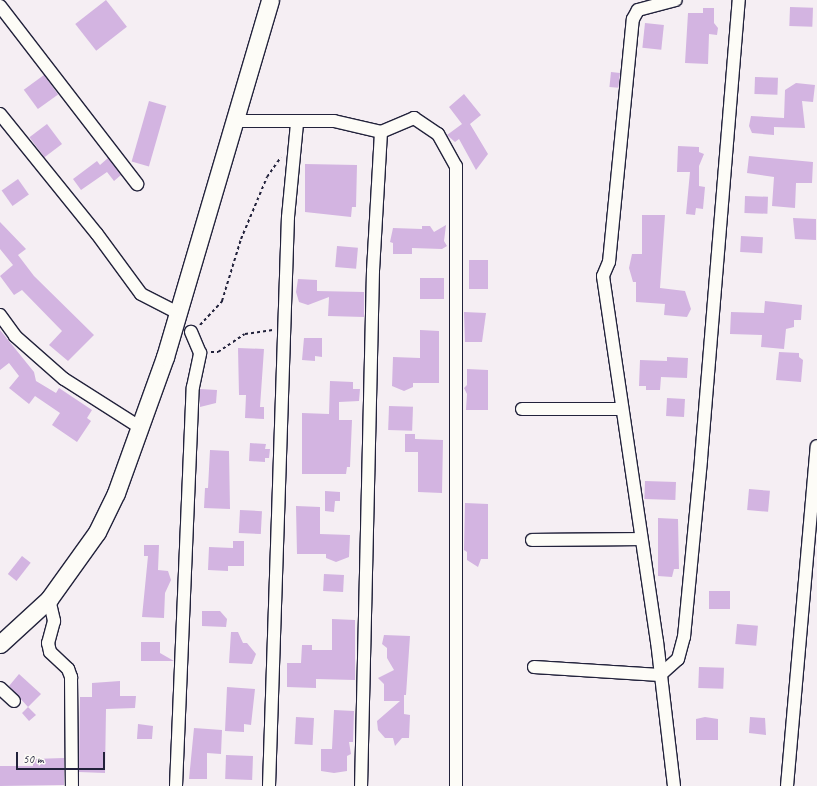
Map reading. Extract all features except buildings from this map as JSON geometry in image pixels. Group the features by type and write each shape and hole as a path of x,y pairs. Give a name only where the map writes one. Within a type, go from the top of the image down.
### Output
{"main road":[{"path":"0,644 49,599 97,532 116,493 140,428 178,313 270,0"}],"street":[{"path":"674,786 660,675 603,276 610,262 633,19 638,10 676,0"},
{"path":"534,667 660,675 678,659 684,637 739,0"},
{"path":"0,6 137,184"},
{"path":"0,114 97,234 141,294 178,313"},
{"path":"235,121 297,123 334,122 381,132 414,118 438,134 456,166 456,786"},
{"path":"269,786 288,217 297,123"},
{"path":"361,786 373,271 381,132"},
{"path":"0,314 15,336 64,379 140,428"},
{"path":"176,786 193,387 200,353 191,332"},
{"path":"522,409 621,409"},
{"path":"787,786 817,446"},
{"path":"532,540 641,539"},
{"path":"49,599 54,621 48,643 50,652 68,669 71,683 72,786"},
{"path":"0,688 14,701"}],"path":[{"path":"191,332 210,318 222,301 252,211 267,177 284,154"},
{"path":"200,353 218,352 245,334 284,329"}]}
